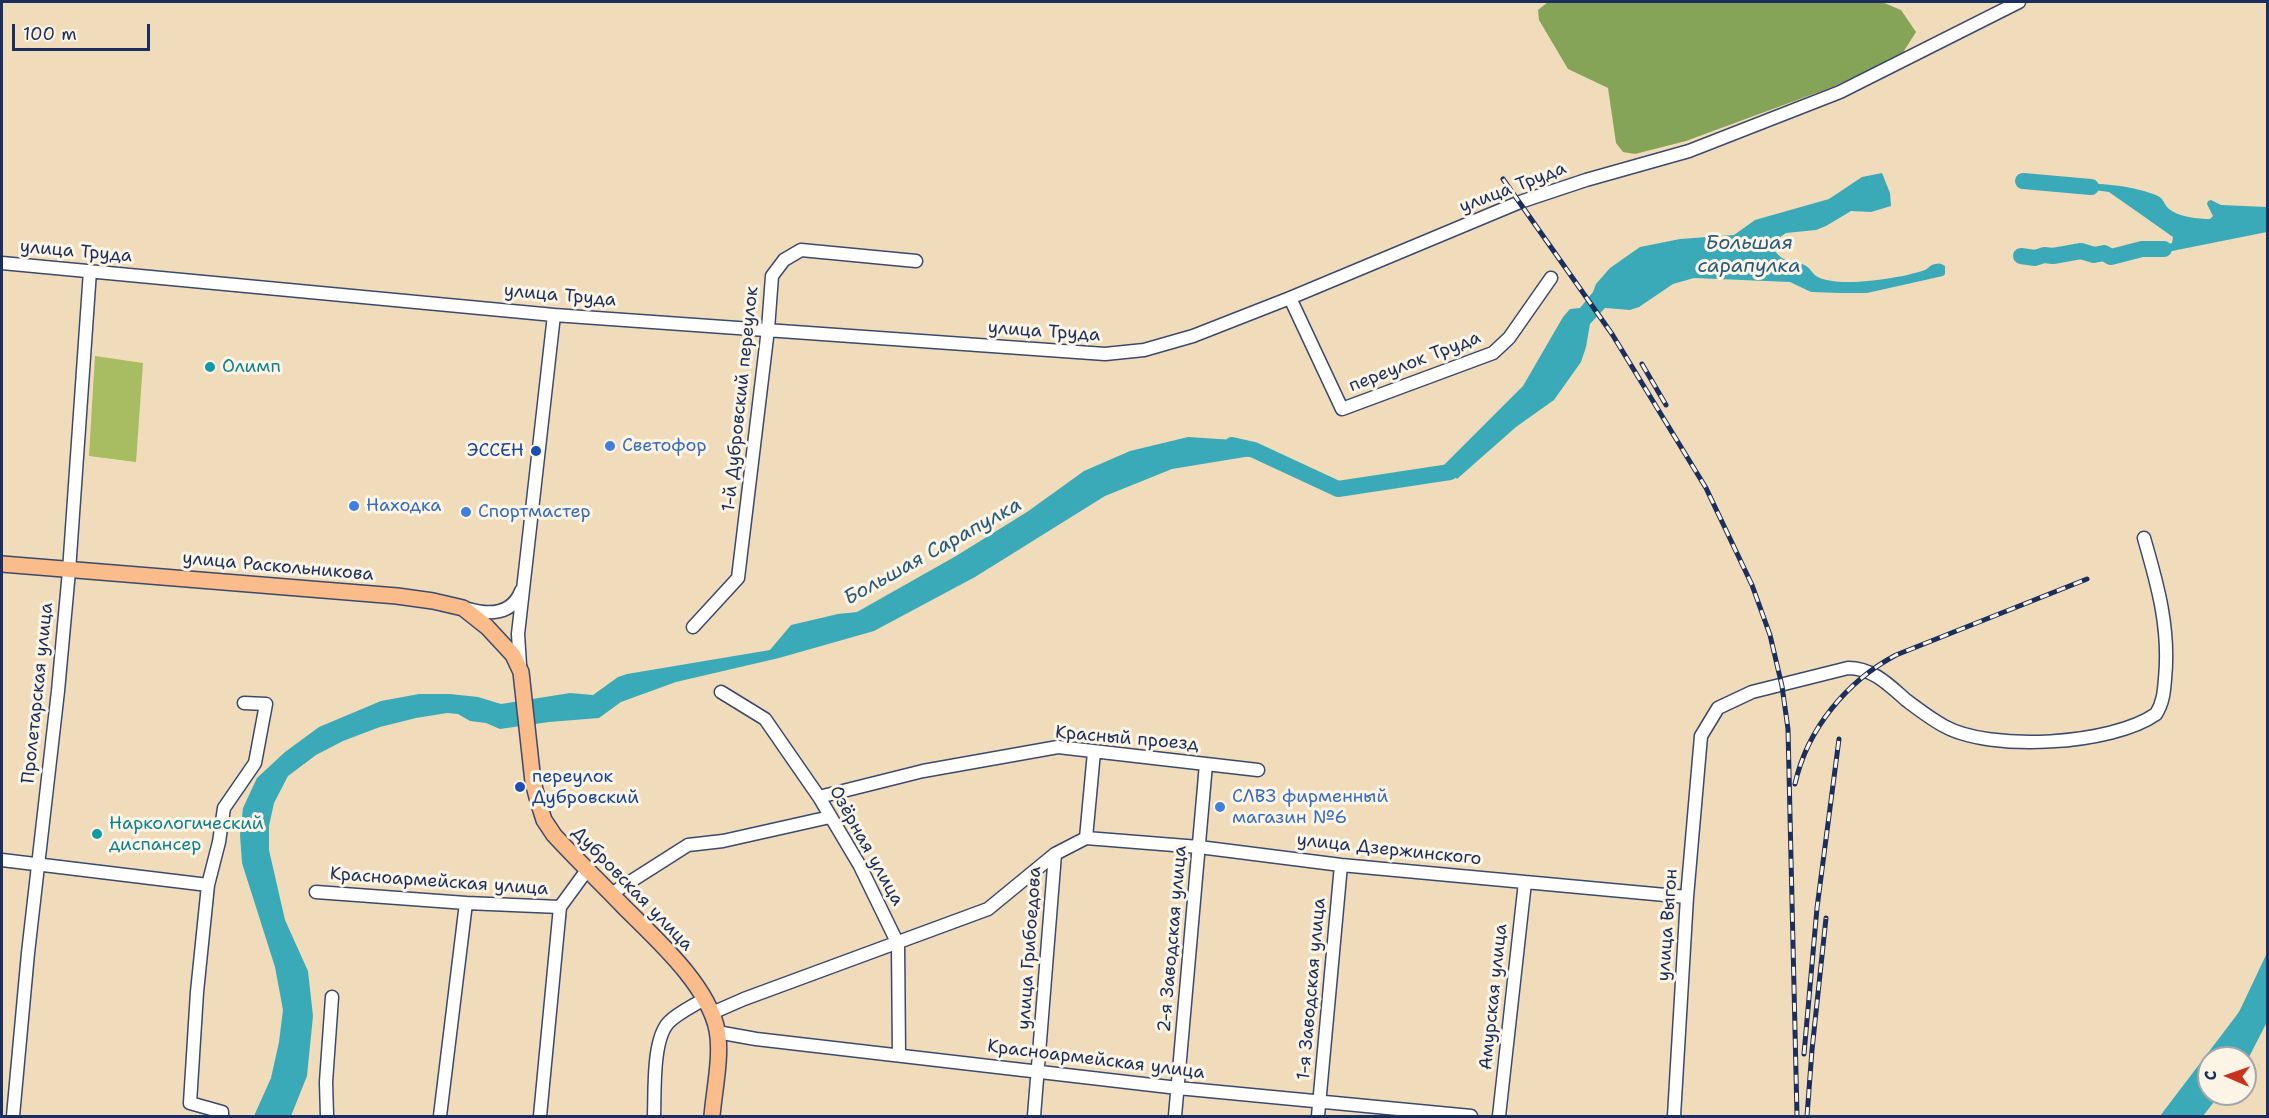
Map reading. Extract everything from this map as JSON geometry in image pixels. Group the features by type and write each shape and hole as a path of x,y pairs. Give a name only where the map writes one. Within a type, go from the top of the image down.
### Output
{"main road":[{"name":"улица Раскольникова","path":"2,564 397,596 433,601 463,608 499,639 513,655 521,678"},
{"name":"Дубровская улица","path":"521,678 533,782 544,820 554,835 687,975 712,1013 717,1032 712,1116"}],"street":[{"name":"улица Труда","path":"2,263 554,315 1105,354 1144,350 1192,336 1290,298 1520,202 1586,180 1689,151 1840,92 2019,2"},
{"name":"1-й Дубровский переулок","path":"693,627 738,578 768,329 772,276 784,260 801,250 916,261"},
{"name":"Пролетарская улица","path":"13,1116 69,571 90,271"},
{"name":"переулок Труда","path":"1290,298 1342,409 1493,353 1509,338 1551,278"},
{"path":"521,678 518,634 554,315"},
{"name":"улица Выгон","path":"1674,1116 1687,897 1701,735 1718,708 1752,692 1848,668 1857,668 1878,677 1943,725 1968,737 1985,740 2062,741 2104,734 2150,718 2156,714 2163,697 2167,641 2160,590 2144,538"},
{"path":"463,608 485,614 501,612 519,597 523,584"},
{"name":"Озёрная улица","path":"721,692 765,718 819,797 860,866 898,944 899,1055"},
{"path":"222,1116 222,1112 190,1102 197,992 208,885 219,842 224,808 255,763 266,704 244,703"},
{"name":"Красный проезд","path":"819,797 923,771 1058,747 1258,770"},
{"path":"712,1013 744,999 988,909 1055,854 1086,838 1094,752"},
{"name":"2-я Заводская улица","path":"1175,1116 1206,765"},
{"path":"611,894 688,845 723,841 830,817"},
{"name":"улица Дзержинского","path":"1086,838 1199,847 1341,865 1687,897"},
{"name":"улица Грибоедова","path":"1035,1116 1055,854"},
{"path":"2,860 208,885"},
{"name":"1-я Заводская улица","path":"1318,1116 1341,865"},
{"path":"540,1116 560,907 587,870"},
{"name":"Амурская улица","path":"1499,1116 1525,882"},
{"name":"Красноармейская улица","path":"316,892 560,907"},
{"path":"440,1116 466,903"},
{"path":"327,1116 326,1082 332,997"},
{"path":"654,1116 657,1051 661,1032 669,1021 704,999"},
{"name":"Красноармейская улица","path":"717,1032 756,1039 1178,1088 1471,1116"}],"green space":[{"path":"1548,2 1882,2 1901,10 1916,32 1902,54 1835,86 1686,141 1635,154 1623,152 1616,143 1608,88 1568,69 1539,20 1538,10"},
{"path":"95,356 143,363 136,462 89,456"}],"water":[{"name":"Большая сарапулка","path":"1882,173 1890,193 1891,206 1871,212 1851,211 1816,230 1786,233 1776,240 1775,251 1783,259 1807,267 1816,276 1838,282 1886,279 1915,273 1939,264 1945,266 1943,276 1867,293 1811,292 1790,282 1694,278 1673,284 1639,307 1630,310 1605,308 1590,324 1581,362 1554,400 1516,427 1457,479 1444,465 1523,386 1563,317 1570,309 1580,308 1610,268 1640,247 1680,239 1734,235 1755,220 1829,199 1862,177"},
{"path":"2069,182 2133,188 2160,197 2173,212 2194,218 2210,219 2213,216 2207,204 2211,200 2221,205 2267,207 2267,232 2162,253 2146,252 2138,247 2143,245 2155,248 2172,243 2173,237 2109,192 2071,187"},
{"path":"1188,437 1234,440 1255,448 1251,456 1172,469 1105,496 975,577 874,631 779,658 676,682 621,702 599,718 500,729 486,723 470,721 458,714 447,713 380,727 343,741 316,755 288,776 274,803 269,826 269,850 285,920 308,971 313,1016 307,1076 291,1116 254,1116 271,1078 283,1010 275,967 242,863 240,835 243,808 257,778 285,752 319,727 381,701 419,694 478,697 501,704 570,693 593,695 618,677 627,674 770,650 791,625 857,612 956,556 1027,512 1084,471 1130,451"},
{"path":"2267,953 2267,1022 2255,1046 2213,1046 2239,1012"},
{"path":"2197,1067 2197,1106 2211,1106 2203,1116 2160,1116"}],"waterway":[{"name":"Большая Сарапулка","path":"2023,181 2091,187"},
{"name":"Большая Сарапулка","path":"2021,256 2035,258 2081,251 2094,255 2104,253 2111,257 2142,249 2164,249"},
{"name":"Большая Сарапулка","path":"1232,445 1254,450 1338,489 1450,472 1466,456"}],"railway":[{"path":"1503,179 1612,334 1706,488 1752,585 1770,635 1782,686 1788,729 1797,1116"},
{"path":"1642,364 1666,405"},
{"path":"1795,784 1809,744 1819,726 1846,693 1878,666 1896,655 2087,579"},
{"path":"1804,1054 1817,908 1839,739"},
{"path":"1807,1116 1826,918"}],"place":[{"name":"Олимп","path":"210,367"},
{"name":"Светофор","path":"610,446"},
{"name":"ЭССЕН","path":"536,451"},
{"name":"Находка","path":"354,506"},
{"name":"Спортмастер","path":"466,512"},
{"name":"переулок Дубровский","path":"520,787"},
{"name":"СЛВЗ фирменный магазин №6","path":"1220,807"},
{"name":"Наркологический диспансер","path":"97,834"}]}
